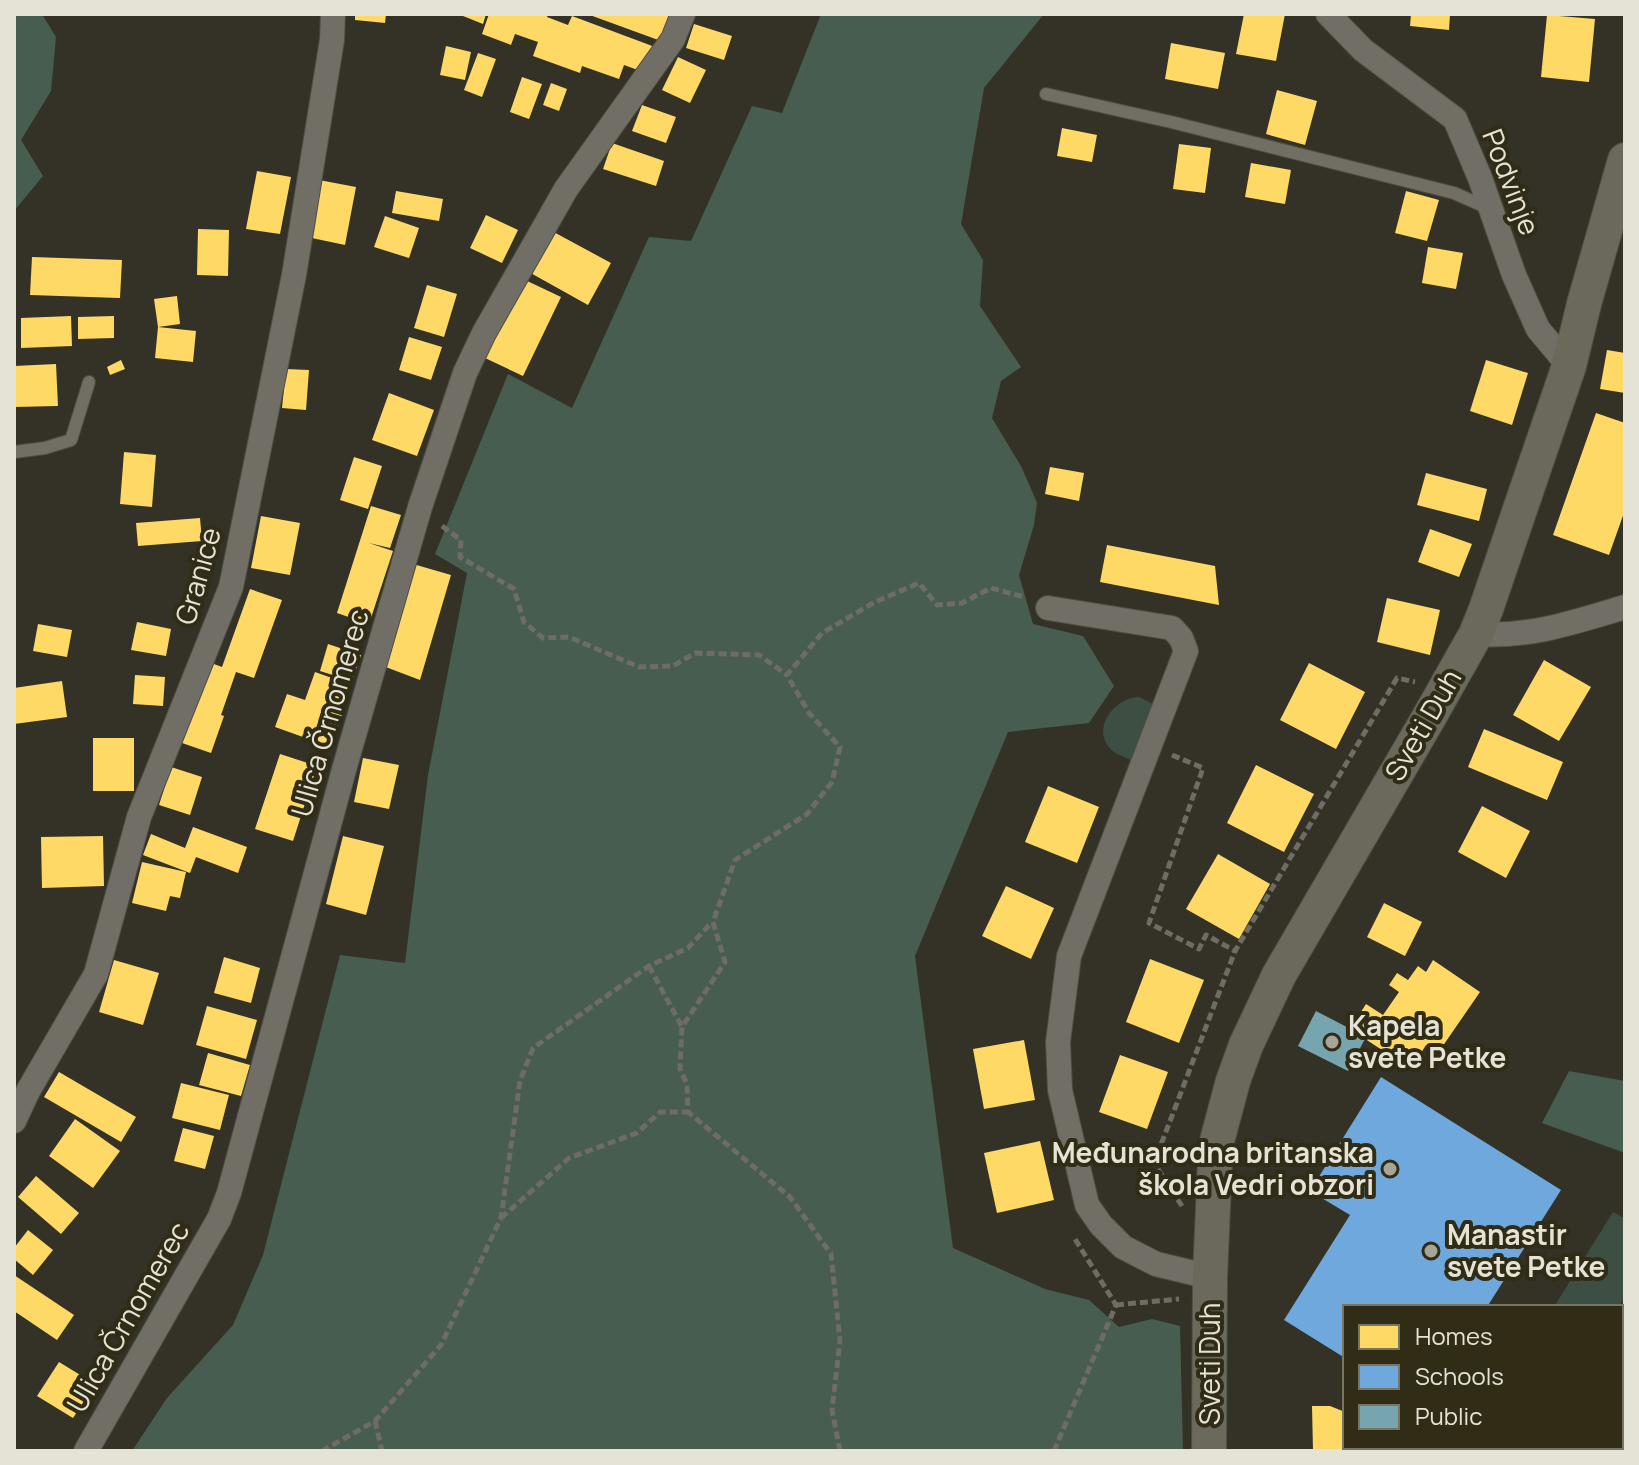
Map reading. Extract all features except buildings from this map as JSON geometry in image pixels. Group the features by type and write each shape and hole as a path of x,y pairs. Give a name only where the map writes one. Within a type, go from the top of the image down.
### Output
{"main road":[{"name":"Sveti Duh","path":"1209,1451 1197,1286 1217,1141 1233,1081 1246,1045 1279,975 1476,634 1569,366 1625,160"}],"street":[{"name":"Granice","path":"14,1121 96,974 139,817 231,587 294,275 332,40 333,14"},
{"name":"Ulica Črnomerec","path":"86,1451 212,1232 229,1193 345,766 420,507 465,373 484,333 566,189 673,39 683,14"},
{"name":"Podvinje","path":"1328,14 1363,50 1455,119 1514,275 1538,329 1569,366"},
{"path":"1476,634 1504,637 1549,630 1625,607"},
{"name":"Sveti Duh","path":"1048,608 1172,628 1181,638 1186,651 1069,956 1058,1042 1060,1090 1087,1205 1123,1247 1197,1286"}],"lane":[{"path":"1046,94 1454,193 1491,210"},
{"path":"14,452 45,448 71,440 89,382"}],"path":[{"path":"322,1451 375,1421 441,1345 501,1218 520,1081 533,1048 649,966 688,948 713,922 735,860 807,814 832,782 840,747 809,713 787,675 759,655 695,653 673,666 639,667 569,637 543,638 524,622 514,589 460,557 461,540 420,507"},
{"path":"787,675 822,633 875,602 919,583 937,605 962,603 991,588 1016,594 1048,608"},
{"path":"1149,745 1203,768 1149,923 1199,949 1206,935 1235,951"},
{"path":"688,1112 687,1084 680,1069 682,1027 725,962 713,922"},
{"path":"649,966 682,1027"},
{"path":"501,1218 569,1158 637,1133 660,1112 688,1112 790,1197 831,1254 840,1341 832,1410 840,1451"},
{"path":"1076,1228 1075,1240 1116,1305"},
{"path":"1116,1305 1182,1299 1197,1286"},
{"path":"1054,1451 1116,1305"},
{"path":"375,1421 382,1451"}],"green space":[{"path":"14,14 42,14 56,37 51,91 21,140 43,176 14,211"},
{"path":"821,14 1044,14 984,88 961,224 983,260 980,306 1021,367 1001,381 992,418 1022,468 1037,503 1034,525 1019,575 1033,624 1083,636 1114,686 1089,723 1008,732 915,956 953,1248 1045,1289 1089,1300 1119,1327 1152,1319 1180,1326 1183,1451 132,1451 167,1398 233,1325 263,1255 340,955 405,963 428,775 467,573 435,554 508,374 572,408 649,237 691,241 752,106 782,113"},
{"path":"1139,697 1153,704 1131,760 1106,743 1104,725 1113,709"},
{"path":"1569,1071 1625,1081 1625,1153 1542,1123"},
{"path":"1613,1212 1625,1219 1625,1296 1620,1305 1555,1305"}],"place":[{"name":"Kapela svete Petke","path":"1332,1042"},
{"name":"Međunarodna britanska škola Vedri obzori","path":"1390,1169"},
{"name":"Manastir svete Petke","path":"1431,1251"}]}
